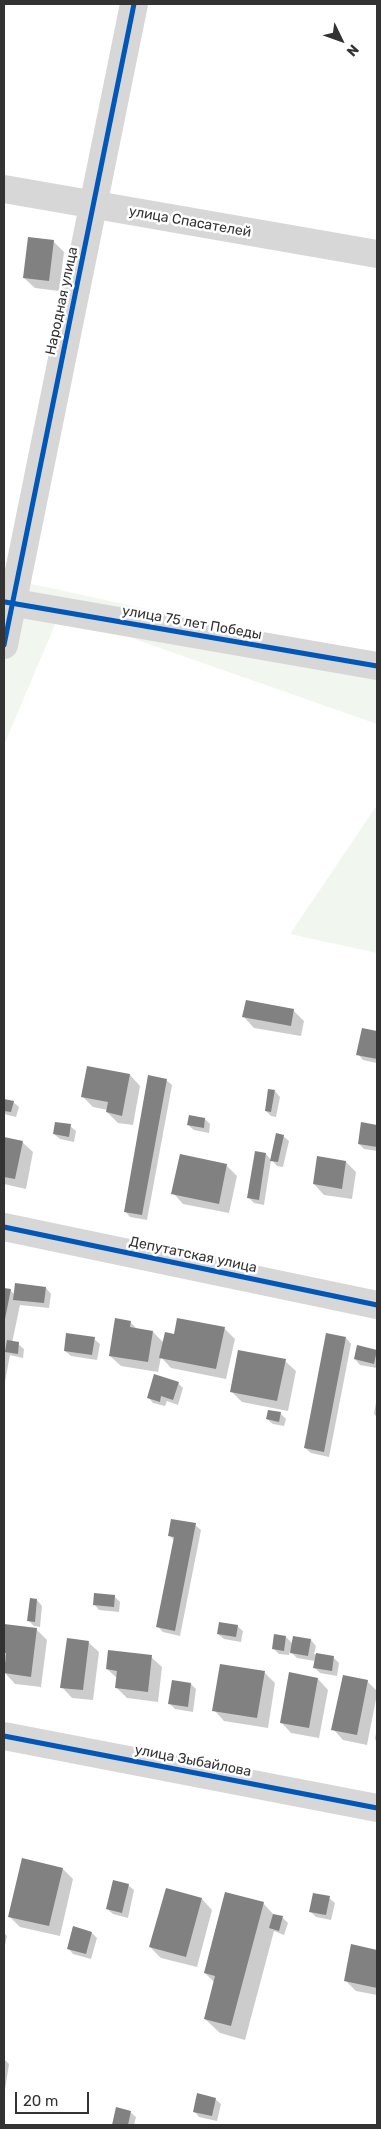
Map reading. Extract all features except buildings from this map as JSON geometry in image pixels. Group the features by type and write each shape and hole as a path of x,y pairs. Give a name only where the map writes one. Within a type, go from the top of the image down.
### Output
{"street":[{"name":"Народная улица","path":"4,644 8,602 134,4"},
{"name":"улица Спасателей","path":"4,189 377,254"},
{"name":"улица 75 лет Победы","path":"8,602 377,666"},
{"name":"Депутатская улица","path":"4,1227 377,1305"},
{"name":"улица Зыбайлова","path":"4,1736 377,1808"}],"shaded area":[{"path":"4,578 377,659 377,724 60,613 4,745"},
{"path":"377,805 377,953 290,934"}],"cycle path":[{"path":"4,645 134,4"},
{"path":"5,602 377,666"},
{"path":"4,1227 377,1305"},
{"path":"4,1736 377,1808"}]}
